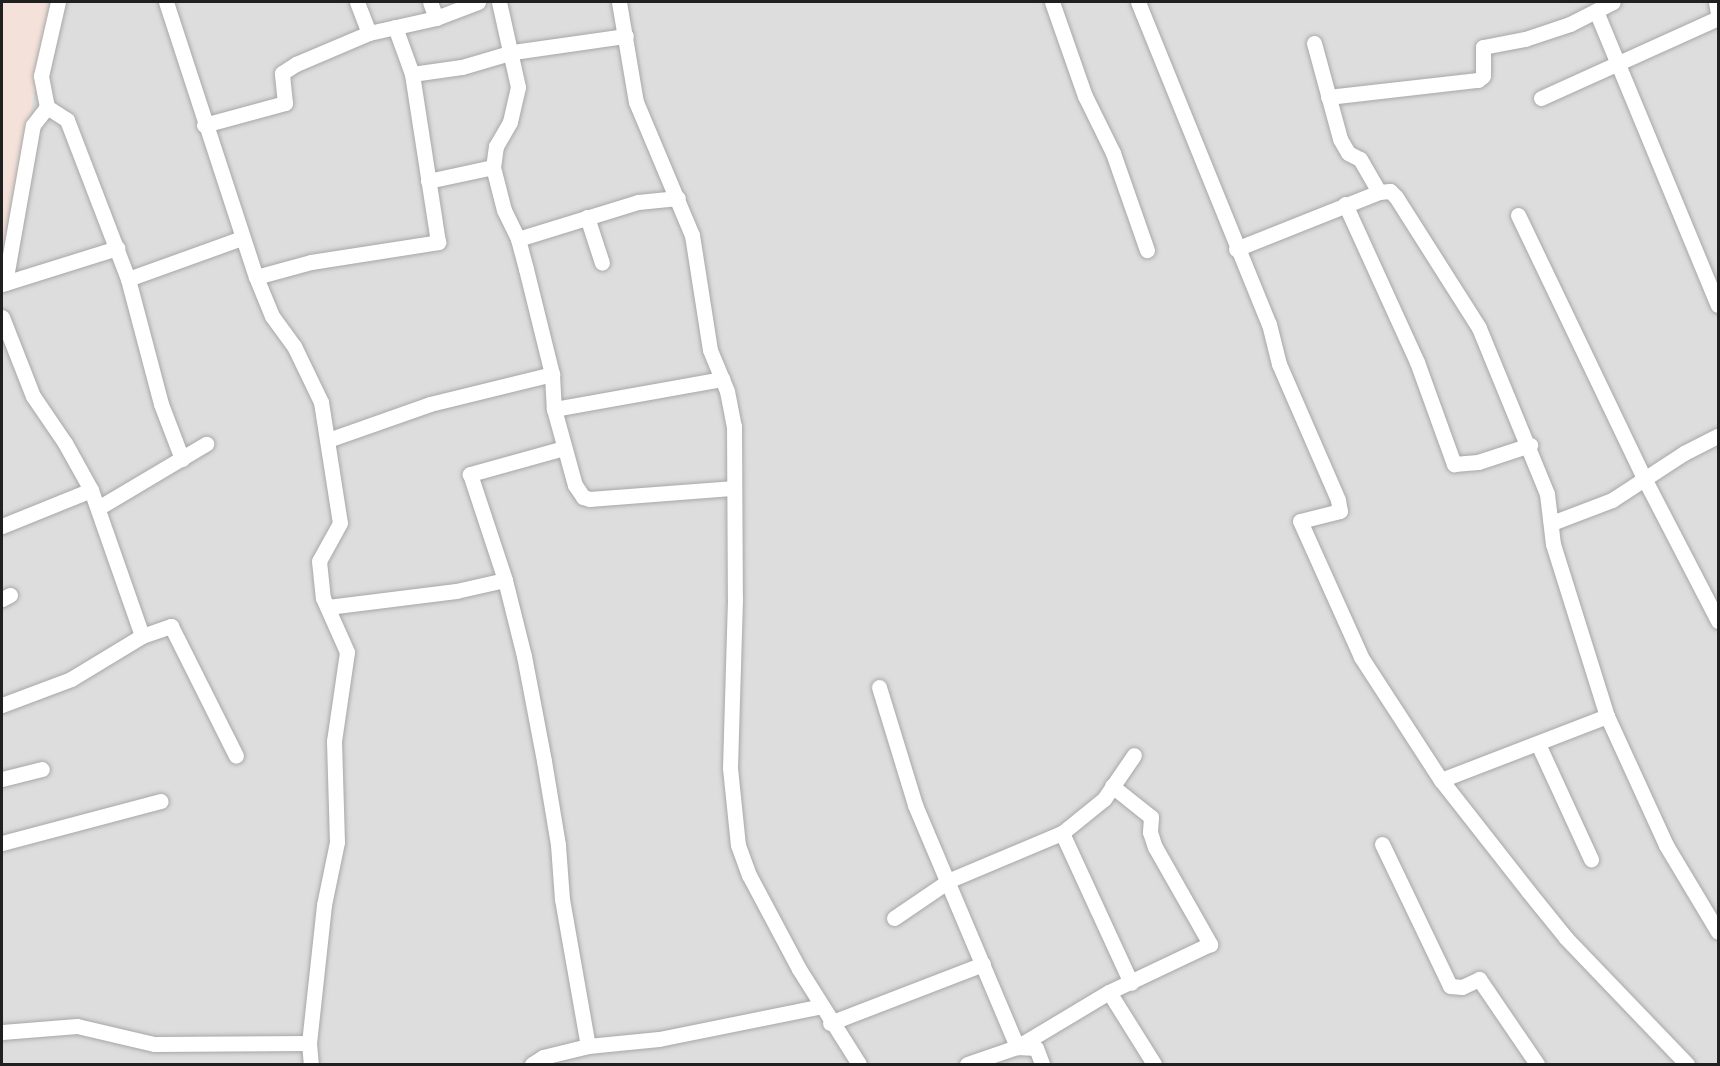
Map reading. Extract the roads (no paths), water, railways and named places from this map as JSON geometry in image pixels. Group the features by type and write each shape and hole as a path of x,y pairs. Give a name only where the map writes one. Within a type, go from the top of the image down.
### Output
{"street":[{"path":"58,2 41,76 46,106 33,125 3,284 117,248"},
{"path":"166,2 204,125 256,277 272,316 307,369 321,402 328,440 330,474 340,523 319,561 323,598 347,652 334,741 337,842 324,905 309,1043 311,1065"},
{"path":"357,2 369,33"},
{"path":"430,2 436,18"},
{"path":"204,125 285,103 282,73 369,33 436,18 478,2"},
{"path":"499,2 513,52 518,87 516,106 496,146 493,167 504,210 518,239 552,374 554,409 575,485 582,497 590,499 734,488"},
{"path":"619,2 636,102 692,236 710,350 722,379 734,426 735,599 730,768 738,845 749,875 830,1023 859,1065"},
{"path":"1052,2 1085,96 1113,153 1147,250"},
{"path":"1138,2 1236,249 1269,324 1279,364 1338,500 1340,511 1300,521 1361,657 1440,780 1566,938 1687,1065"},
{"path":"1328,97 1478,80 1484,76 1483,47 1525,39 1613,2"},
{"path":"1716,2 1719,13"},
{"path":"1596,11 1719,305"},
{"path":"1541,98 1620,65 1719,18"},
{"path":"256,277 311,262 438,242 412,74 395,27"},
{"path":"412,74 462,67 513,52 626,36"},
{"path":"1314,43 1340,139 1348,153 1360,159 1379,192"},
{"path":"46,106 67,120 129,279 161,404 182,459"},
{"path":"429,181 493,167"},
{"path":"1236,249 1379,192 1390,191 1396,197 1479,328 1530,445 1547,494 1553,544 1607,716 1666,845 1719,932"},
{"path":"518,239 638,202 678,198"},
{"path":"1345,204 1417,362 1454,464 1478,462 1530,445"},
{"path":"1518,215 1645,480 1719,621"},
{"path":"586,217 602,263"},
{"path":"129,279 242,238"},
{"path":"2,317 33,396 65,442 91,490 142,636"},
{"path":"328,440 429,404 552,374"},
{"path":"554,409 722,379"},
{"path":"1550,519 1557,521 1612,500 1684,453 1719,436"},
{"path":"98,508 206,444"},
{"path":"564,448 470,474 505,580 544,761 558,845 562,899 588,1046"},
{"path":"2,526 91,490"},
{"path":"328,607 456,591 505,580"},
{"path":"2,705 71,679 142,636 171,626 236,756"},
{"path":"879,687 915,805 950,880 1017,1047"},
{"path":"1440,780 1607,716"},
{"path":"1538,744 1590,859"},
{"path":"894,918 950,880 1062,833 1104,799 1134,755"},
{"path":"2,779 42,769"},
{"path":"967,1065 1017,1047 1109,992 1210,944 1155,847 1150,832 1151,817 1112,786"},
{"path":"2,843 160,801"},
{"path":"1062,833 1131,983"},
{"path":"1382,844 1450,986 1462,987 1479,979 1538,1065"},
{"path":"830,1023 983,964"},
{"path":"1109,992 1154,1065"},
{"path":"532,1065 543,1057 588,1046 659,1039 822,1006"},
{"path":"2,1032 77,1026 154,1044 309,1043"},
{"path":"1017,1047 1036,1048 1042,1065"}]}
